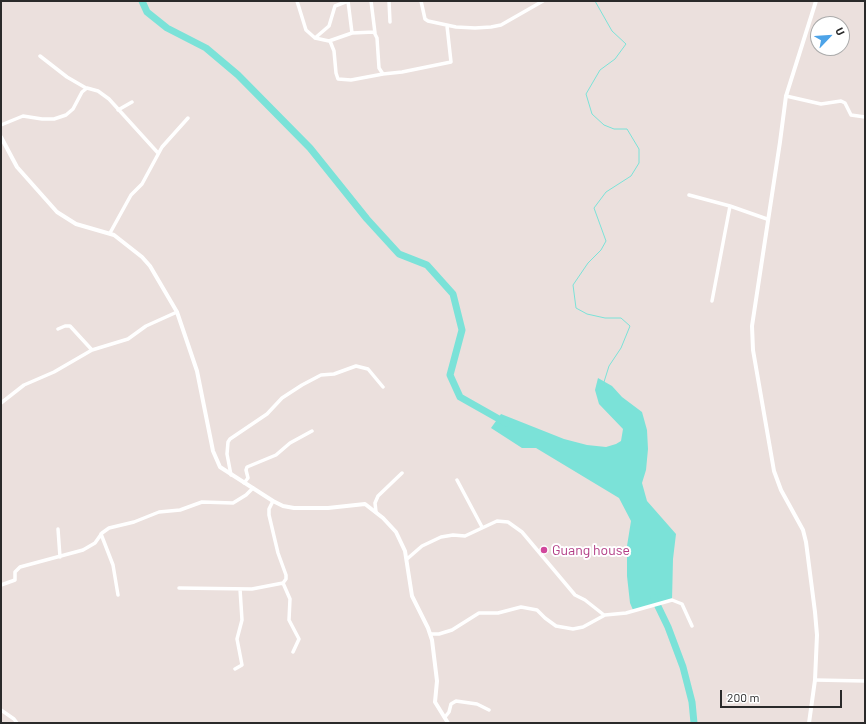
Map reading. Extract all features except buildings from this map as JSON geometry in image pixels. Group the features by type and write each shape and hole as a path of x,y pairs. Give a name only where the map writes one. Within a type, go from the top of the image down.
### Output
{"street":[{"path":"297,1 306,30 315,38 330,41 352,33 375,33"},
{"path":"315,38 329,26 335,6 348,1 352,33"},
{"path":"371,1 379,68 383,74"},
{"path":"389,1 390,22"},
{"path":"421,1 426,20 447,26 491,28 543,1"},
{"path":"809,723 815,680 816,624 804,535 779,485 774,471 753,350 752,320 786,96 816,1"},
{"path":"330,41 334,51 338,79 357,79 450,63 452,60 447,26"},
{"path":"40,56 67,78 86,88 102,93 135,126 158,153"},
{"path":"1,125 23,116 54,119 66,115 73,109 86,88"},
{"path":"786,96 821,104 840,101 845,103 851,115 865,117"},
{"path":"118,110 132,102"},
{"path":"110,233 132,195 142,184 158,153 169,137 188,118"},
{"path":"1,138 16,167 57,212 76,224 110,233 118,237 147,262 177,312 197,371 215,458 220,467 283,506 300,508 328,508 361,504 376,512 396,532 403,543 407,559 412,596 431,634 437,674 435,702 448,723"},
{"path":"689,195 730,206 767,219"},
{"path":"712,300 730,206"},
{"path":"1,403 24,385 54,372 92,350 128,339 146,326 177,312"},
{"path":"58,329 65,326 70,326 92,350"},
{"path":"231,474 227,454 228,442 230,439 267,414 282,398 321,374 334,374 356,366 368,369 383,387"},
{"path":"244,483 248,478 247,468 276,455 290,443 312,430"},
{"path":"376,512 375,503 378,496 402,473"},
{"path":"457,480 482,527"},
{"path":"1,585 15,580 15,572 20,567 83,550 95,543 101,534 114,526 134,522 159,512 180,510 202,502 233,502 246,495 253,488"},
{"path":"179,588 240,589 274,586 283,583 286,579 286,575 278,553 269,515 269,509 273,501"},
{"path":"407,559 430,542 447,536 465,536 482,527 502,520 518,528 575,595 585,600 604,615"},
{"path":"58,529 60,557"},
{"path":"101,534 113,565 118,595"},
{"path":"283,583 290,599 289,620 300,639 293,652"},
{"path":"235,669 242,664 237,639 242,620 240,589"},
{"path":"431,634 439,634 452,630 480,613 498,613 516,607 537,610 556,626 573,629 583,627 604,615 622,614 672,600 682,604 692,626"},
{"path":"815,680 865,681"},
{"path":"445,717 449,712 451,704 456,701 477,704 489,710"},
{"path":"1,710 14,719 17,723"}],"water":[{"path":"598,378 612,386 622,397 642,412 647,430 648,449 646,470 642,483 647,501 676,534 673,559 672,600 633,610 630,603 627,576 627,546 631,521 619,498 536,448 522,448 491,428 501,414 564,439 587,445 606,447 616,444 621,441 623,429 599,404 595,390"}],"waterway":[{"path":"142,1 147,12 167,28 206,48 238,75 310,148 367,219 399,254 427,265 453,294 462,330 450,375 460,397 506,423"},
{"path":"595,1 612,31 626,44 615,59 600,70 586,94 592,114 604,125 614,129 627,129 639,149 639,163 631,176 606,192 594,208 606,241 601,250 588,263 573,285 576,308 587,314 605,318 621,318 630,326 621,348 609,366 604,382"},
{"path":"654,598 668,627 683,667 692,702 694,723"}],"place":[{"name":"Guang house","path":"544,550"}]}
